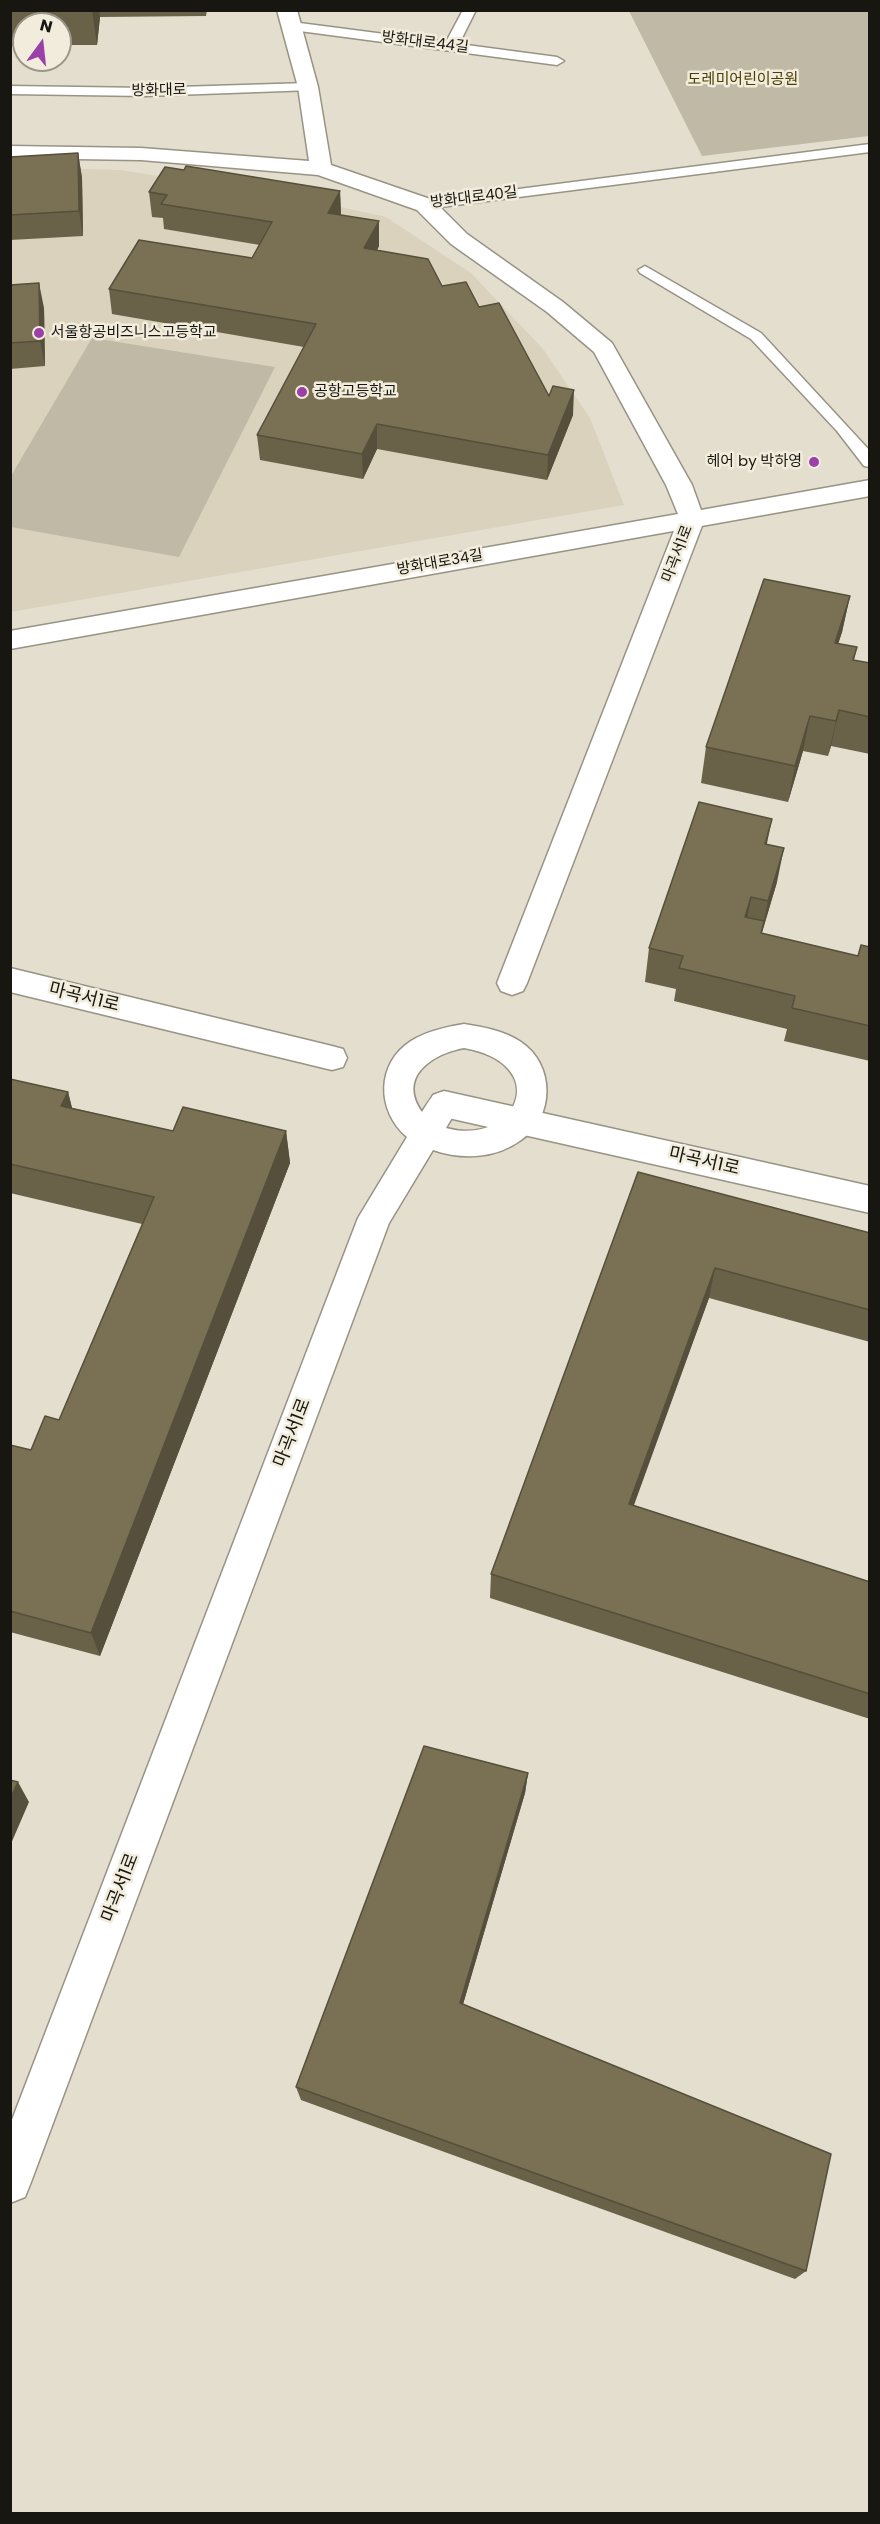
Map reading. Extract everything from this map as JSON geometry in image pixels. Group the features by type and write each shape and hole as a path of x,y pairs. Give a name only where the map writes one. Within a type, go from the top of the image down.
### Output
{"street":[{"name":"방화대로44길","path":"290,18 308,87 321,169"},
{"name":"방화대로40길","path":"10,152 141,154 321,169 425,205"},
{"name":"마곡서1로","path":"425,205 459,239 555,307 604,348 679,486 692,518 512,983"},
{"name":"방화대로34길","path":"10,640 870,488"},
{"name":"마곡서1로","path":"10,980 332,1059"},
{"name":"마곡서1로","path":"10,2182 374,1218 444,1104 870,1200"}],"lane":[{"path":"451,46 470,10"},
{"name":"방화대로44길","path":"290,18 451,46 557,60"},
{"name":"방화대로","path":"10,90 146,92 308,87"},
{"name":"방화대로40길","path":"425,205 870,148"},
{"path":"645,270 756,336 842,428 870,462"}],"shaded area":[{"name":"공항고등학교","path":"11,167 120,170 294,197 386,217 471,273 543,349 590,418 624,505 11,612"}],"green space":[{"name":"도레미어린이공원","path":"629,11 869,11 869,136 702,156"},
{"path":"92,338 275,367 179,557 11,527 11,476"}],"building":[{"path":"78,153 79,211 10,215 10,157"},
{"path":"186,166 340,191 328,213 379,221 364,248 428,259 442,286 466,282 479,307 499,303 549,396 553,386 574,390 548,455 377,424 362,454 257,435 316,324 109,289 139,240 252,258 272,222 161,204 167,195 149,192 165,167 184,170"},
{"path":"39,283 40,341 10,343 10,285"},
{"path":"764,579 850,596 835,643 857,647 853,660 870,663 870,717 839,710 836,721 810,716 795,766 706,747"},
{"path":"699,802 772,819 765,844 784,848 768,901 751,897 745,917 764,921 761,933 858,956 861,945 870,947 870,1026 792,1008 795,996 679,968 683,956 649,948"},
{"path":"10,1079 68,1092 61,1106 173,1131 183,1107 286,1131 91,1633 10,1611 10,1445 31,1450 45,1416 59,1420 154,1197 10,1164"},
{"path":"638,1172 870,1233 870,1310 715,1268 629,1504 870,1582 870,1694 491,1574"},
{"path":"424,1746 528,1773 460,2003 831,2154 806,2271 296,2087"},
{"path":"10,1780 18,1782 10,1799"}],"place":[{"name":"서울항공비즈니스고등학교","path":"39,333"},
{"name":"공항고등학교","path":"302,392"},
{"name":"헤어 by 박하영","path":"814,462"}]}
